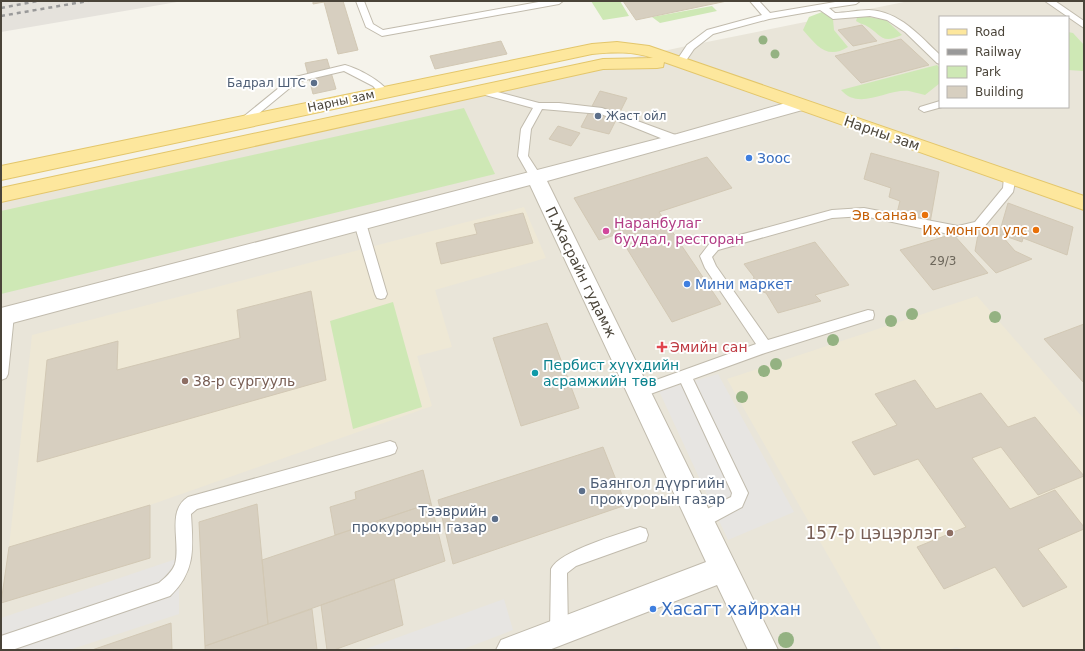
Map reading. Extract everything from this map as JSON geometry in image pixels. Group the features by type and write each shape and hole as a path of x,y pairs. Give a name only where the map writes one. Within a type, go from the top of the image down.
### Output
{"main road":[{"name":"Нарны зам","path":"1,173 592,49 617,47 642,49 1084,203"},
{"name":"Нарны зам","path":"1,195 603,64 680,63"}],"street":[{"path":"4,316 677,140 800,105"},
{"name":"П.Жасрайн гудамж","path":"535,176 763,650"},
{"path":"521,648 723,569"}],"lane":[{"path":"360,1 369,25 382,33 559,1"},
{"path":"754,1 768,16"},
{"path":"680,63 690,47 710,32 768,16 856,1"},
{"path":"1049,1 1084,25"},
{"path":"822,7 833,16 871,13 887,18 901,26 939,60"},
{"path":"242,122 294,80 345,68 376,84 384,92"},
{"path":"482,91 539,106 559,106 602,111 677,140"},
{"path":"924,109 939,104"},
{"path":"535,176 523,156 526,129 539,106"},
{"path":"765,348 711,268 706,256 714,246 832,214 864,212 958,231 979,225 1009,189 1010,177"},
{"path":"360,224 381,294"},
{"path":"639,392 765,348 868,315"},
{"path":"1,374 4,316"},
{"path":"685,376 740,493 737,502 701,521"},
{"path":"1,645 164,590 173,583 184,566 184,513 187,506 193,502 390,448"},
{"path":"559,632 559,569 572,560 640,535"}],"shaded area":[{"path":"1,1 183,1 1,32"},
{"path":"909,1 1084,1 1084,650 1,650 1,192 682,47"},
{"name":"38-р сургууль","path":"524,207 546,258 435,290 452,347 417,356 432,406 150,505 9,547 32,335"},
{"name":"157-р цэцэрлэг","path":"977,296 1084,419 1084,650 964,650 956,647 948,650 882,650 727,379"},
{"path":"718,374 794,512 728,540 659,391"},
{"path":"179,558 179,614 69,650 1,650 1,618"},
{"path":"504,599 513,630 461,650 363,650"}],"green space":[{"path":"591,1 620,1 629,16 603,20"},
{"path":"712,6 717,11 660,23 652,17"},
{"path":"822,12 833,19 834,30 848,47 841,51 828,52 818,46 803,30 809,17"},
{"path":"862,16 886,20 902,35 895,38 885,39 871,28 856,21 857,18"},
{"path":"1069,32 1073,33 1084,45 1083,71 1069,70"},
{"path":"937,65 939,67 939,84 925,95 909,91 900,91 873,98 856,99 848,96 841,90"},
{"path":"464,108 495,174 1,294 1,211"},
{"path":"393,302 422,407 353,429 330,321"}],"building":[{"path":"313,1 343,1 358,50 338,54 324,2 313,4"},
{"path":"623,1 727,1 636,20"},
{"path":"862,25 877,41 853,46 838,30"},
{"path":"901,39 929,65 861,83 835,56"},
{"path":"501,41 507,54 435,69 430,56"},
{"path":"327,59 336,89 313,94 305,63"},
{"path":"600,91 627,98 609,134 581,127"},
{"path":"558,126 580,133 571,146 549,139"},
{"path":"871,153 939,172 930,223 897,213 900,201 889,197 891,188 864,179"},
{"path":"707,157 732,188 659,212 721,304 672,322 618,234 599,240 574,198"},
{"name":"Их монгол улс","path":"1008,203 1073,227 1067,255 1023,238 1022,242 999,234"},
{"path":"523,213 533,243 441,264 436,243 477,234 474,224"},
{"path":"979,229 1002,236 1015,251 1032,259 996,273 975,251"},
{"path":"953,234 988,273 933,290 900,250"},
{"path":"815,242 849,285 815,295 821,301 778,313 766,293 751,288 754,277 744,264"},
{"path":"311,291 326,380 37,462 47,360 118,341 117,370 240,338 237,310"},
{"name":"Пербист хүүхдийн асрамжийн төв","path":"547,323 579,408 521,426 493,338"},
{"path":"1084,324 1084,383 1044,339"},
{"path":"915,380 936,409 981,393 1008,427 1035,417 1084,476 1038,495 1001,447 972,458 1010,509 1055,490 1084,527 1084,529 1038,549 1067,587 1023,607 995,567 944,589 917,547 966,527 918,459 874,475 852,442 897,425 875,394"},
{"path":"603,447 626,505 453,564 438,500"},
{"path":"423,470 431,503 335,535 330,507 356,499 355,492"},
{"path":"431,503 445,561 268,624 262,560"},
{"path":"257,504 268,624 205,646 199,522"},
{"path":"150,505 150,558 1,603 9,547"},
{"path":"394,579 403,625 334,650 327,650 321,605"},
{"path":"312,609 317,650 205,650 205,646"},
{"path":"171,623 172,650 92,650"}],"railway":[{"path":"1,8 38,1"},
{"path":"1,16 88,1"}],"place":[{"name":"Бадрал ШТС","path":"314,83"},
{"name":"Жаст ойл","path":"598,116"},
{"name":"Зоос","path":"749,158"},
{"name":"Эв санаа","path":"925,215"},
{"name":"Их монгол улс","path":"1036,230"},
{"name":"Наранбулаг буудал, ресторан","path":"606,231"},
{"name":"Мини маркет","path":"687,284"},
{"name":"Эмийн сан","path":"662,347"},
{"name":"Пербист хүүхдийн асрамжийн төв","path":"535,373"},
{"name":"38-р сургууль","path":"185,381"},
{"name":"Баянгол дүүргийн прокурорын газар","path":"582,491"},
{"name":"Тээврийн прокурорын газар","path":"495,519"},
{"name":"157-р цэцэрлэг","path":"950,533"},
{"name":"Хасагт хайрхан","path":"653,609"}]}
